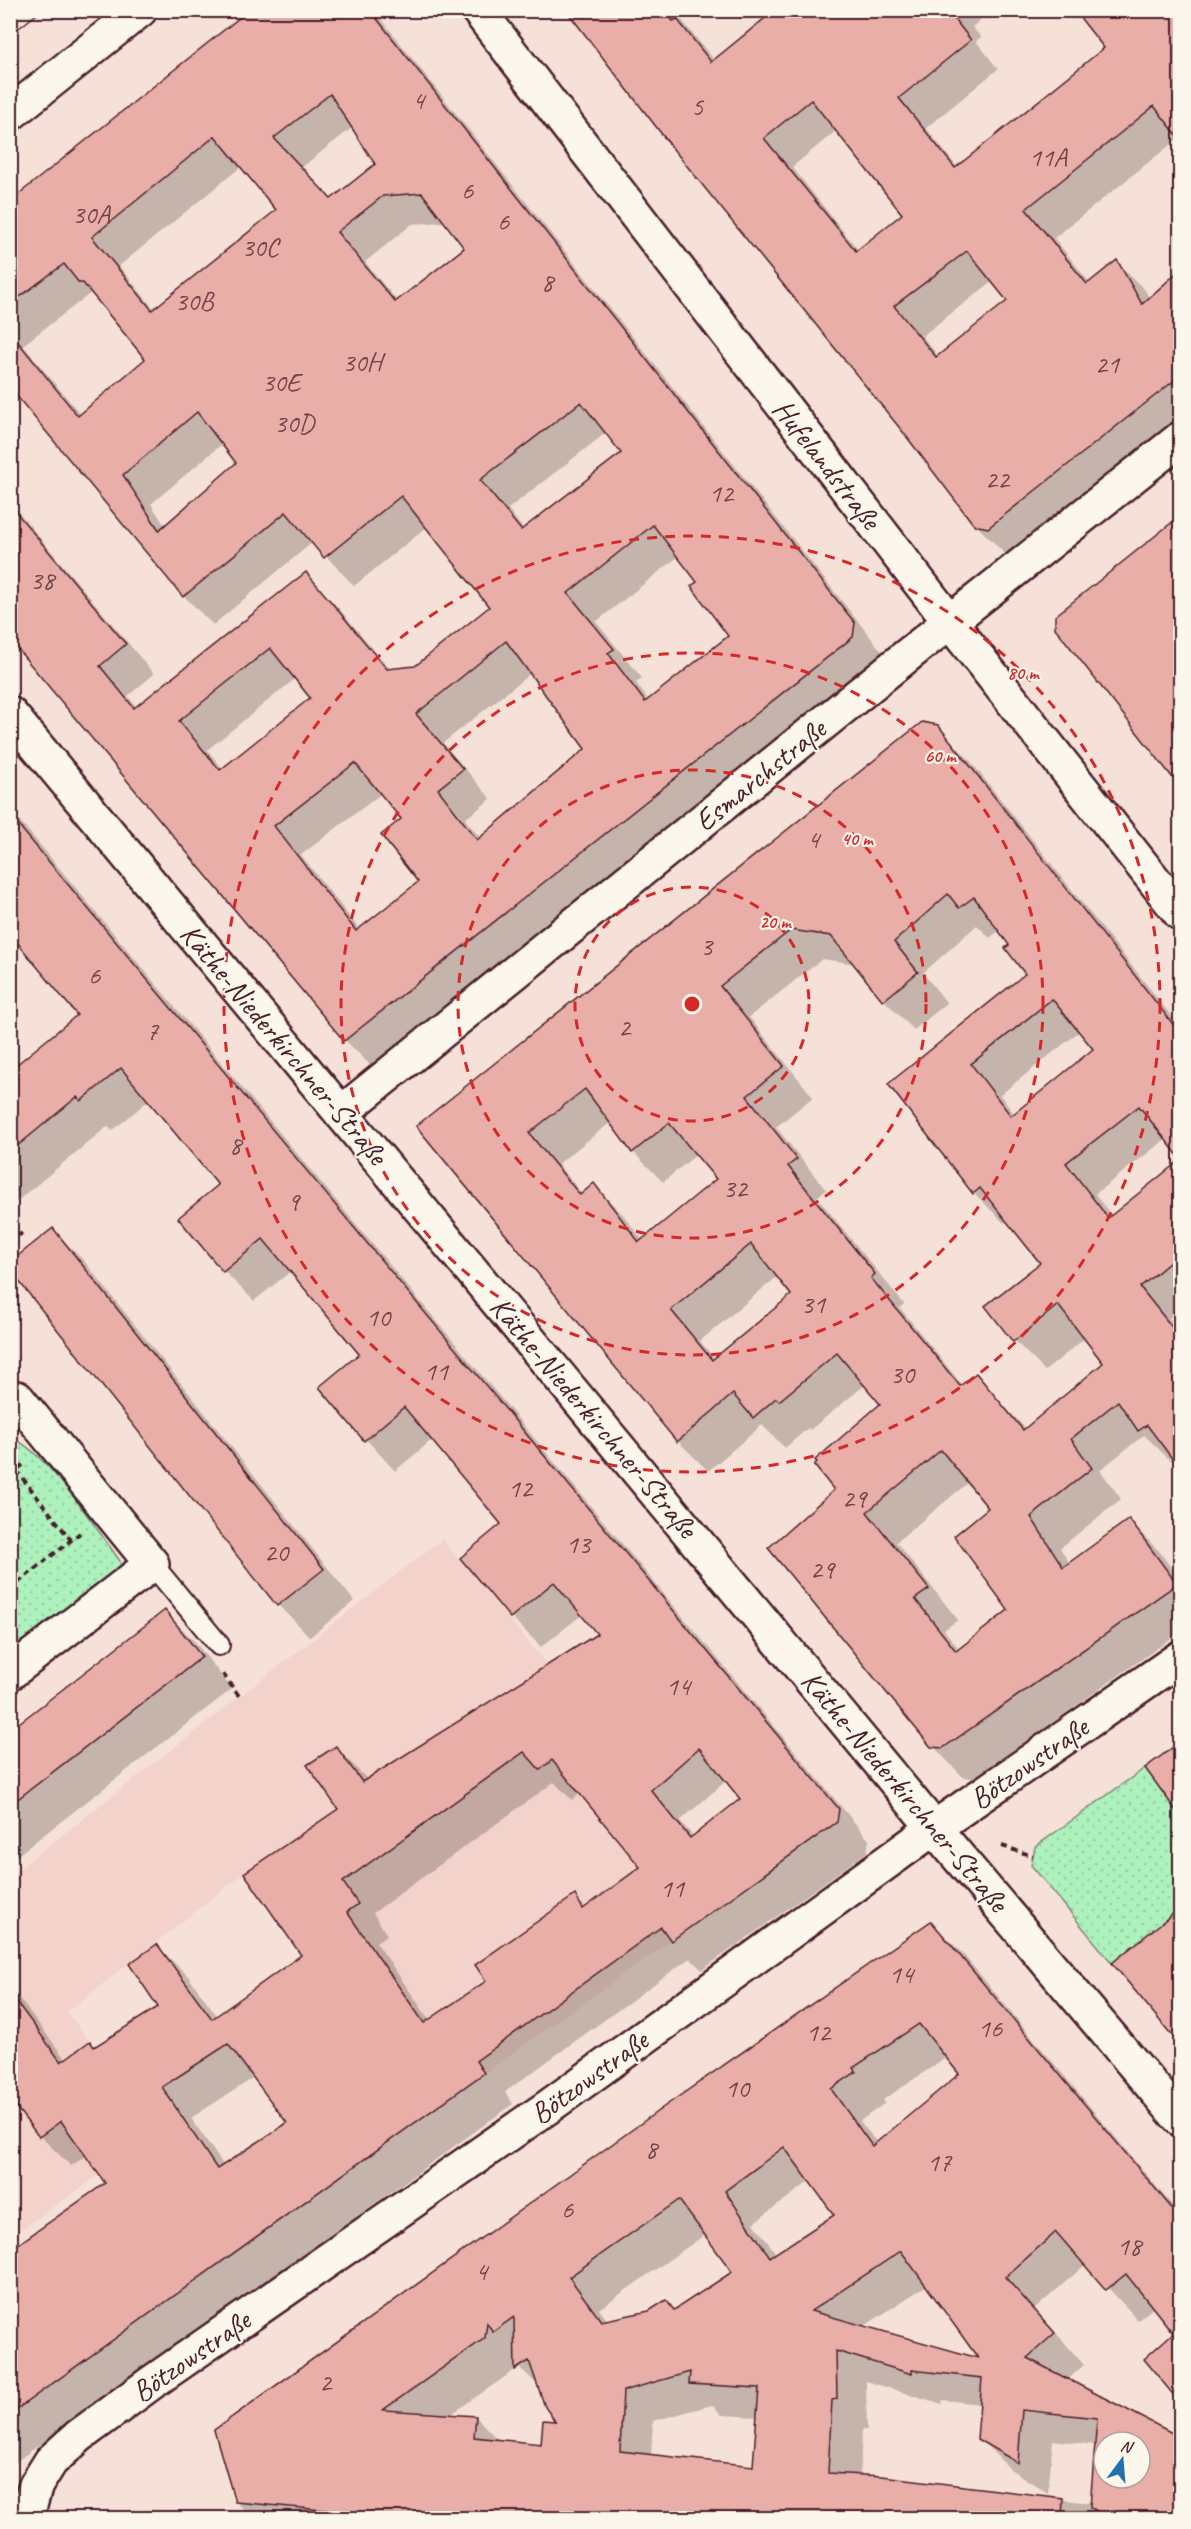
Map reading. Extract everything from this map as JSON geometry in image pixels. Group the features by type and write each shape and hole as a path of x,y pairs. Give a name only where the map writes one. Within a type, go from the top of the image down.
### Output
{"street":[{"path":"10,114 140,10"},
{"name":"Hufelandstraße","path":"477,10 950,622 1180,914"},
{"name":"Esmarchstraße","path":"341,1113 1180,439"},
{"name":"Käthe-Niederkirchner-Straße","path":"10,714 934,1828 1180,2119"},
{"path":"10,1673 152,1564 13,1397"},
{"name":"Bötzowstraße","path":"26,2518 36,2485 51,2460 79,2436 151,2383 548,2107 934,1828 1180,1658"}],"lane":[{"path":"152,1564 219,1645"}],"path":[{"path":"10,1242 22,1233"},
{"path":"16,1470 71,1540"},
{"path":"10,1589 108,1510"},
{"path":"1002,1846 1033,1856"}],"shaded area":[{"path":"442,1539 738,1893 418,2120 244,1873 67,2012 94,2047 100,2175 11,2236 11,1875"}],"green space":[{"path":"11,1438 39,1457 54,1473 120,1561 121,1567 11,1663"},
{"path":"1145,1768 1180,1816 1180,1908 1112,1963 1031,1865 1035,1847"}],"building":[{"path":"249,10 370,10 855,623 853,637 344,1041 10,640 10,505 126,644 100,666 134,708 306,572 387,669 415,666 489,607 401,496 324,558 286,512 183,597 10,388 10,332 78,416 145,359 83,283 79,283 64,264 10,304 10,201","holes":["330,94 375,164 331,199 274,138","215,136 276,210 152,310 92,237","422,193 464,248 395,302 337,232 383,196","581,402 621,453 521,530 480,480","197,412 236,463 159,530 123,475","653,525 697,582 691,586 728,636 645,702 608,653 614,649 568,593","506,641 585,749 477,840 438,789 463,769 416,714","270,648 310,698 220,770 179,721","355,763 401,819 381,835 418,882 356,931 274,826"]},
{"path":"566,10 664,10 673,21 677,19 711,62 775,10 947,10 971,40 899,98 955,168 1104,48 1074,10 1180,10 1180,139 1154,106 1026,209 1087,284 1117,260 1142,304 1180,270 1180,376 988,528 974,525 903,432 674,150","holes":["811,100 902,214 856,251 764,138","967,251 1007,301 936,357 894,306"]},
{"path":"1180,516 1180,787 1055,628 1055,616"},
{"path":"922,722 938,725 1180,1033 1180,1158 1139,1106 1066,1163 1108,1218 1180,1160 1180,1254 1140,1287 1180,1337 1180,1469 1147,1425 1138,1431 1118,1401 1071,1439 1092,1468 1031,1517 1063,1567 1129,1519 1177,1584 943,1748 931,1747 768,1548 834,1490 814,1465 817,1462 815,1460 880,1404 837,1353 779,1401 776,1398 753,1418 733,1394 677,1442 416,1126","holes":["948,894 959,908 974,897 1009,945 1005,948 1025,974 888,1084 973,1194 980,1188 1040,1263 985,1306 1013,1342 1058,1305 1103,1363 1023,1430 976,1373 960,1386 871,1278 875,1274 788,1166 797,1159 747,1096 784,1066 720,986 791,930 831,936 883,1001 918,972 894,942","1052,999 1093,1049 1011,1116 971,1064","585,1089 632,1153 669,1123 716,1179 639,1242 594,1183 580,1195 529,1133","751,1244 791,1295 712,1360 671,1310","941,1450 988,1508 954,1536 1008,1610 956,1651 915,1599 929,1589 867,1512"]},
{"path":"10,815 839,1809 837,1822 671,1941 661,1927 476,2061 484,2073 10,2414 10,2250 105,2183 61,2121 39,2137 10,2099 10,1993 61,2062 90,2041 94,2047 158,2007 129,1964 157,1944 212,2019 301,1955 244,1873 338,1809 307,1765 336,1746 362,1782 597,1634 554,1582 510,1618 460,1558 501,1524 404,1407 364,1441 319,1387 359,1354 263,1239 223,1272 178,1218 218,1185 121,1068 81,1101 77,1097 10,1152 10,1070 77,1015 10,934","holes":["699,1748 740,1799 690,1838 651,1790","524,1752 540,1770 552,1760 640,1867 583,1909 575,1895 475,1965 486,1981 424,2023 347,1912 358,1904 343,1882","228,2044 287,2123 217,2169 162,2087"]},
{"path":"53,1228 324,1569 277,1606 10,1270 10,1262"},
{"path":"165,1610 202,1657 10,1805 10,1730"},
{"path":"1180,1742 1180,1816 1145,1768"},
{"path":"1180,1908 1180,2045 1112,1963"},
{"path":"931,1921 1180,2218 1180,2403 1144,2359 1173,2333 1126,2274 1106,2290 1056,2232 1005,2277 1055,2333 1027,2358 1180,2437 1180,2518 1109,2518 1090,2507 1092,2482 1092,2490 1152,2490 1152,2430 1096,2430 1097,2418 1022,2410 1018,2463 977,2439 982,2378 912,2370 912,2374 836,2351 837,2399 832,2400 828,2473 882,2476 1063,2498 1062,2518 410,2518 235,2502 214,2430 665,2106","holes":["919,2024 959,2074 872,2146 831,2089 856,2072 853,2068","784,2147 834,2215 770,2257 725,2191","679,2200 732,2272 674,2310 666,2300 649,2311 601,2321 569,2277","901,2251 978,2358 811,2311","514,2317 515,2370 529,2361 545,2407 555,2421 543,2420 541,2444 474,2437 476,2416 383,2410 485,2338 487,2323 493,2332","690,2372 689,2384 759,2388 753,2466 620,2451 623,2391"]}],"tram line":[{"path":"10,35 42,10"}]}
